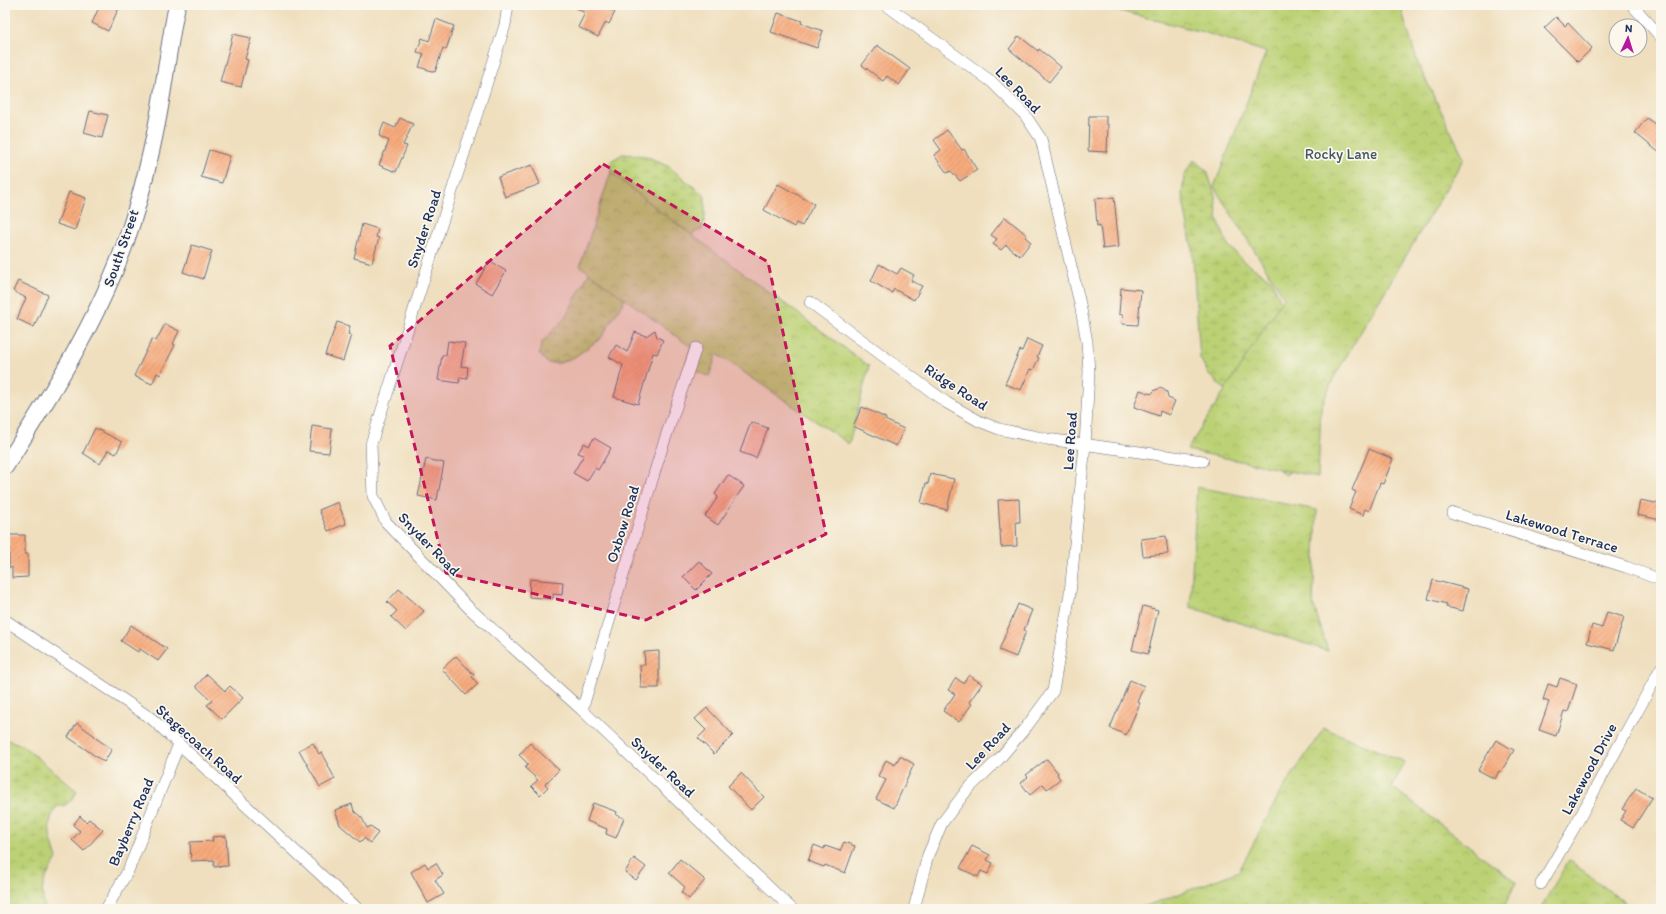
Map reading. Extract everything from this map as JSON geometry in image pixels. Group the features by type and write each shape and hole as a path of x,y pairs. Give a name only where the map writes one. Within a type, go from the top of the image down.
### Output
{"main road":[{"name":"South Street","path":"5,468 52,392 90,325 106,292 125,244 158,119 177,5"}],"street":[{"name":"Snyder Road","path":"508,5 505,25 371,444 373,496 386,522 469,608 582,710 792,909"},
{"name":"Lee Road","path":"886,5 992,82 1025,115 1041,139 1087,342 1089,372 1085,445 1070,593 1053,691 1027,726 999,759 967,790 942,823 928,855 914,909"},
{"path":"1632,5 1661,36"},
{"name":"Ridge Road","path":"810,302 947,403 979,421 1018,434 1085,445 1203,461"},
{"name":"Oxbow Road","path":"582,710 662,448 696,348"},
{"name":"Lakewood Terrace","path":"1453,513 1626,567 1661,580"},
{"name":"Stagecoach Road","path":"5,620 152,719 358,909"},
{"name":"Lakewood Drive","path":"1541,884 1574,828 1661,668"},
{"name":"Bayberry Road","path":"106,909 128,871 179,744"}],"highlighted area":[{"path":"603,164 768,262 826,534 646,620 446,573 390,346"}],"green space":[{"name":"Rocky Lane","path":"1096,5 1400,5 1418,64 1464,158 1334,377 1321,407 1318,477 1187,450 1284,297 1214,187 1266,52 1203,32"},
{"path":"623,154 646,156 669,167 705,196 705,217 702,229 690,235 627,296 601,338 576,356 560,363 547,363 539,354 542,342 564,319 609,237 611,161"},
{"path":"1194,160 1207,171 1215,195 1218,221 1228,245 1243,261 1270,279 1301,339 1293,470 1285,475 1280,471 1243,402 1209,375 1200,358 1192,247 1182,195 1184,176"},
{"path":"611,172 658,210 869,366 849,444 717,354 709,376 685,368 691,347 580,266"},
{"path":"1197,487 1317,510 1313,603 1328,651 1190,607"},
{"path":"1324,728 1405,762 1392,787 1516,882 1504,907 1514,909 1135,909 1166,899 1239,871 1280,793"},
{"path":"5,739 22,745 77,791 73,799 64,806 57,806 51,819 50,832 57,859 44,883 42,895 46,909 5,909"},
{"path":"1569,860 1633,909 1540,909"}],"building":[{"path":"100,5 112,5 119,8 108,31 92,23"},
{"path":"571,5 601,5 615,12 609,24 606,22 598,37 578,27 585,13"},
{"path":"778,13 802,21 801,23 823,31 817,48 771,32"},
{"path":"1556,17 1565,26 1568,23 1592,48 1578,62 1544,28"},
{"path":"436,19 454,26 446,50 443,48 435,72 419,67 424,54 417,52 422,38 429,41"},
{"path":"233,34 251,38 245,59 248,60 241,87 220,82"},
{"path":"1019,36 1038,51 1039,49 1061,67 1049,82 1009,49"},
{"path":"877,45 910,69 899,85 887,76 883,81 862,65"},
{"path":"90,111 108,115 102,138 84,133"},
{"path":"1089,116 1106,116 1106,124 1108,124 1107,152 1088,151"},
{"path":"400,118 413,124 403,145 407,146 396,172 379,165 389,141 379,136 384,123 395,128"},
{"path":"1647,118 1661,129 1661,154 1635,133"},
{"path":"947,130 962,150 964,149 977,170 960,181 951,171 947,173 934,155 941,150 934,140"},
{"path":"209,150 230,156 222,183 201,177"},
{"path":"532,165 540,184 505,197 498,177"},
{"path":"778,184 814,204 802,226 796,223 794,227 764,210"},
{"path":"69,192 86,198 75,230 57,224"},
{"path":"1114,197 1119,247 1103,249 1100,225 1097,226 1095,199"},
{"path":"1005,217 1027,235 1025,237 1031,242 1020,256 1006,245 1001,250 993,244 997,239 991,235"},
{"path":"362,224 378,229 376,237 379,238 372,263 354,258"},
{"path":"192,245 212,251 203,279 183,272"},
{"path":"489,261 506,271 492,294 476,284"},
{"path":"879,264 897,274 901,268 914,275 911,281 922,286 914,300 894,289 892,293 871,281"},
{"path":"18,281 48,295 34,327 17,319 26,298 13,291"},
{"path":"1121,288 1141,290 1138,325 1122,324 1123,315 1119,314"},
{"path":"337,322 350,326 348,334 351,335 343,361 325,355"},
{"path":"165,324 179,331 173,344 175,345 160,375 157,373 152,384 134,376 152,339 156,341"},
{"path":"655,330 657,337 663,340 657,354 653,353 638,404 614,397 623,365 609,357 616,345 627,352 635,332 646,336"},
{"path":"1027,339 1042,346 1037,357 1039,358 1033,370 1030,369 1021,390 1005,384 1020,350 1022,351"},
{"path":"448,341 465,343 461,366 468,367 467,378 460,377 459,383 438,380 442,355 446,355"},
{"path":"1161,388 1167,392 1168,398 1175,401 1169,415 1160,411 1159,416 1134,407 1140,390 1151,394 1155,390"},
{"path":"862,407 886,418 885,420 904,429 896,446 853,426"},
{"path":"751,422 768,428 756,458 740,452"},
{"path":"312,426 332,429 329,453 309,451"},
{"path":"95,428 122,442 116,454 108,450 100,464 83,453"},
{"path":"594,438 611,448 598,470 595,468 587,481 573,473 584,455 578,453 584,443 589,446"},
{"path":"1369,449 1393,459 1383,484 1380,483 1369,511 1365,509 1363,515 1349,509 1356,492 1352,490"},
{"path":"426,459 444,463 437,500 418,496"},
{"path":"930,474 954,479 947,510 921,503"},
{"path":"728,475 744,486 718,525 705,516 718,497 715,494"},
{"path":"1019,499 1020,522 1016,522 1017,546 1001,547 998,500"},
{"path":"1640,500 1661,504 1661,520 1637,515"},
{"path":"338,502 346,524 328,531 319,510"},
{"path":"9,535 25,535 25,554 28,554 28,577 12,578 12,567 9,568"},
{"path":"1166,536 1168,554 1143,556 1141,539"},
{"path":"699,561 712,574 696,590 683,577"},
{"path":"530,579 563,582 562,595 553,594 553,599 529,597"},
{"path":"1433,580 1468,589 1463,611 1446,607 1447,604 1428,599"},
{"path":"399,589 424,611 406,631 391,617 397,611 387,602"},
{"path":"1018,604 1032,610 1016,657 999,650"},
{"path":"1143,606 1158,610 1148,654 1132,650"},
{"path":"1607,612 1624,617 1614,650 1587,643 1592,625 1602,628"},
{"path":"131,625 167,649 158,661 140,649 138,652 121,641"},
{"path":"659,651 659,688 641,688 640,665 645,665 644,652"},
{"path":"456,656 474,675 472,677 478,684 466,695 442,669"},
{"path":"207,674 225,691 230,686 243,698 222,719 207,705 212,701 196,686"},
{"path":"969,675 982,684 969,702 972,704 959,722 943,711 955,694 948,690 956,678 963,683"},
{"path":"1560,678 1577,684 1568,712 1564,711 1556,736 1539,730 1549,702 1543,700 1548,684 1557,687"},
{"path":"1130,680 1144,686 1137,702 1140,703 1126,735 1110,728"},
{"path":"707,708 733,735 714,754 698,738 706,730 695,719"},
{"path":"77,723 112,749 104,762 68,737"},
{"path":"1496,740 1514,750 1495,779 1478,770"},
{"path":"313,743 319,754 321,752 335,779 320,787 299,750"},
{"path":"530,743 559,770 545,784 548,787 540,795 531,786 538,780 525,768 528,764 519,755"},
{"path":"900,756 914,764 894,808 876,799 886,780 878,776 886,760 895,765"},
{"path":"1047,759 1058,773 1057,774 1060,779 1047,789 1043,784 1030,795 1021,783 1028,777 1026,775"},
{"path":"741,773 764,797 751,810 728,786"},
{"path":"1636,788 1652,798 1633,828 1620,820 1626,811 1622,809"},
{"path":"593,803 617,812 616,815 624,818 616,838 606,834 607,829 587,821"},
{"path":"352,804 354,811 362,818 367,828 371,826 378,833 370,843 364,838 360,842 340,825 335,810"},
{"path":"80,816 86,822 89,819 103,830 84,851 72,840 80,831 73,825"},
{"path":"226,836 228,866 214,867 214,860 191,861 190,842 213,841 212,837"},
{"path":"844,842 855,846 845,873 825,865 824,867 808,861 814,845 824,849 825,846 840,851"},
{"path":"972,846 990,855 987,860 993,863 988,874 981,871 978,877 960,868"},
{"path":"634,858 646,867 636,880 625,872"},
{"path":"680,859 705,880 689,899 681,892 685,887 669,873"},
{"path":"425,863 428,868 436,863 443,875 435,880 444,894 428,903 411,872"}]}
